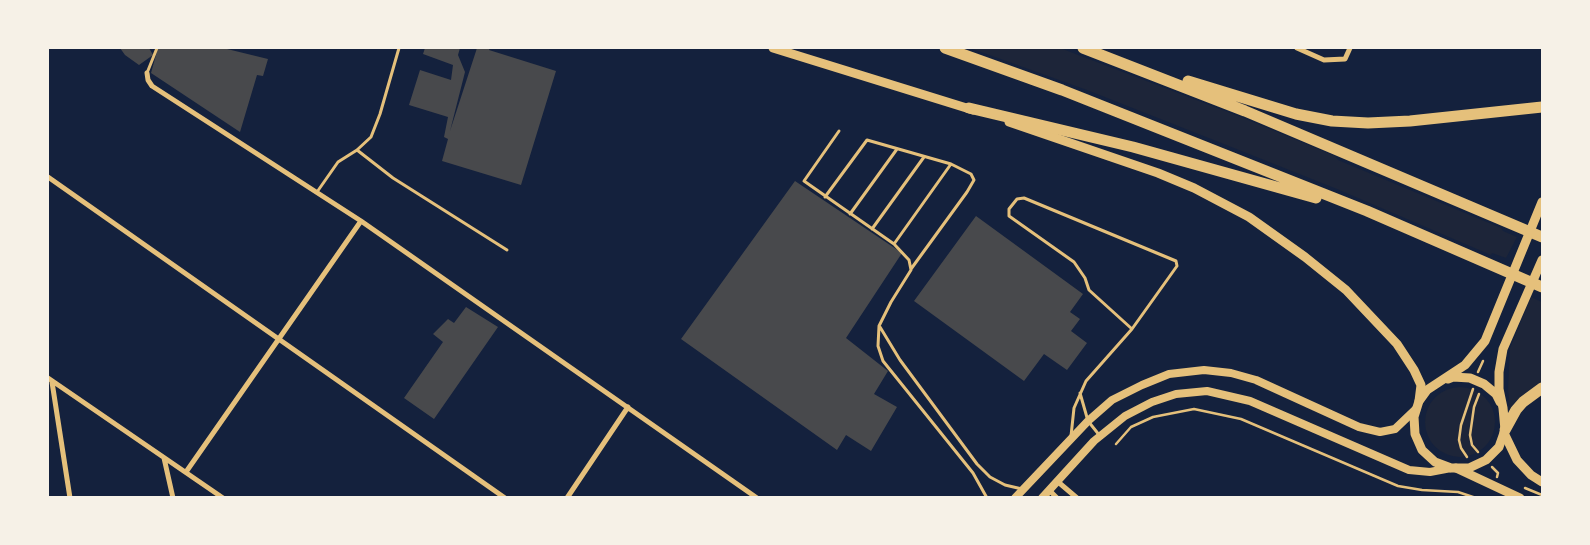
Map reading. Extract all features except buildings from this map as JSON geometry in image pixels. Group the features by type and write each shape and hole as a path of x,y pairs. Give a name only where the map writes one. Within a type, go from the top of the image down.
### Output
{"highway":[{"path":"945,48 1062,90 1367,211 1542,287"},
{"path":"1083,48 1245,111 1542,237"},
{"path":"1111,58 1296,114 1332,121 1368,124 1542,107"},
{"path":"970,108 1133,147 1367,211"},
{"path":"1504,432 1516,410 1523,402 1542,388"}],"main road":[{"path":"773,48 970,108 1158,173 1194,188 1249,217 1305,257 1346,290 1397,344 1414,370 1420,385 1418,405"},
{"path":"1520,498 1453,468 1434,462 1422,450 1415,434 1414,417 1418,405 1427,390 1465,365 1485,341 1542,202"},
{"path":"1542,260 1503,349 1499,372 1504,432 1516,460 1531,475 1542,482"},
{"path":"1438,382 1454,377 1476,380 1496,394 1503,408"},
{"path":"1453,468 1469,468 1486,460 1499,447 1504,432"}],"street":[{"path":"1297,48 1324,60 1345,58 1350,48"},
{"path":"147,73 152,86 361,221 757,498"},
{"path":"48,177 506,498"},
{"path":"186,472 361,221"},
{"path":"1015,498 1088,420 1112,400 1169,374 1204,370 1231,373 1256,380 1359,427 1380,432 1395,429 1418,405"},
{"path":"50,380 223,498"},
{"path":"50,380 70,498"},
{"path":"1042,498 1100,436 1126,416 1152,402 1176,394 1208,391 1250,401 1408,470 1430,472 1453,468"},
{"path":"567,498 628,407"},
{"path":"164,457 173,498"},
{"path":"1057,480 1077,498"},
{"path":"1049,490 1057,498"}],"lane":[{"path":"147,73 157,48"},
{"path":"317,192 338,162 357,150 371,137 380,114 399,48"},
{"path":"839,131 804,181 894,244 909,260 911,270"},
{"path":"825,197 867,140 951,164 971,174 974,180 891,302 879,326 878,346 883,361 972,473 988,498"},
{"path":"850,214 897,149"},
{"path":"357,150 393,178 507,250"},
{"path":"872,230 924,157"},
{"path":"894,244 951,164"},
{"path":"1070,440 1074,408 1086,381 1132,329 1178,266 1176,261 1024,198 1017,199 1009,209 1009,216 1074,262 1085,278 1089,290 1132,329"},
{"path":"879,326 900,360 977,464 990,477 1005,485 1023,489"},
{"path":"1080,392 1088,420 1100,436"}],"path":[{"path":"1116,444 1131,427 1152,417 1194,409 1241,419 1398,486 1422,490 1458,492 1476,498"}],"shaded area":[{"path":"970,48 1060,48 1241,117 1501,228 1503,231 1517,237 1506,258 1492,253 1491,255 1337,189 1229,146 1087,90"},
{"path":"1531,297 1542,302 1542,384 1520,397 1510,408 1508,389 1510,348"},
{"path":"1460,387 1479,393 1489,403 1495,422 1489,441 1479,451 1460,457 1441,451 1431,441 1425,422 1431,403 1441,393"}]}
